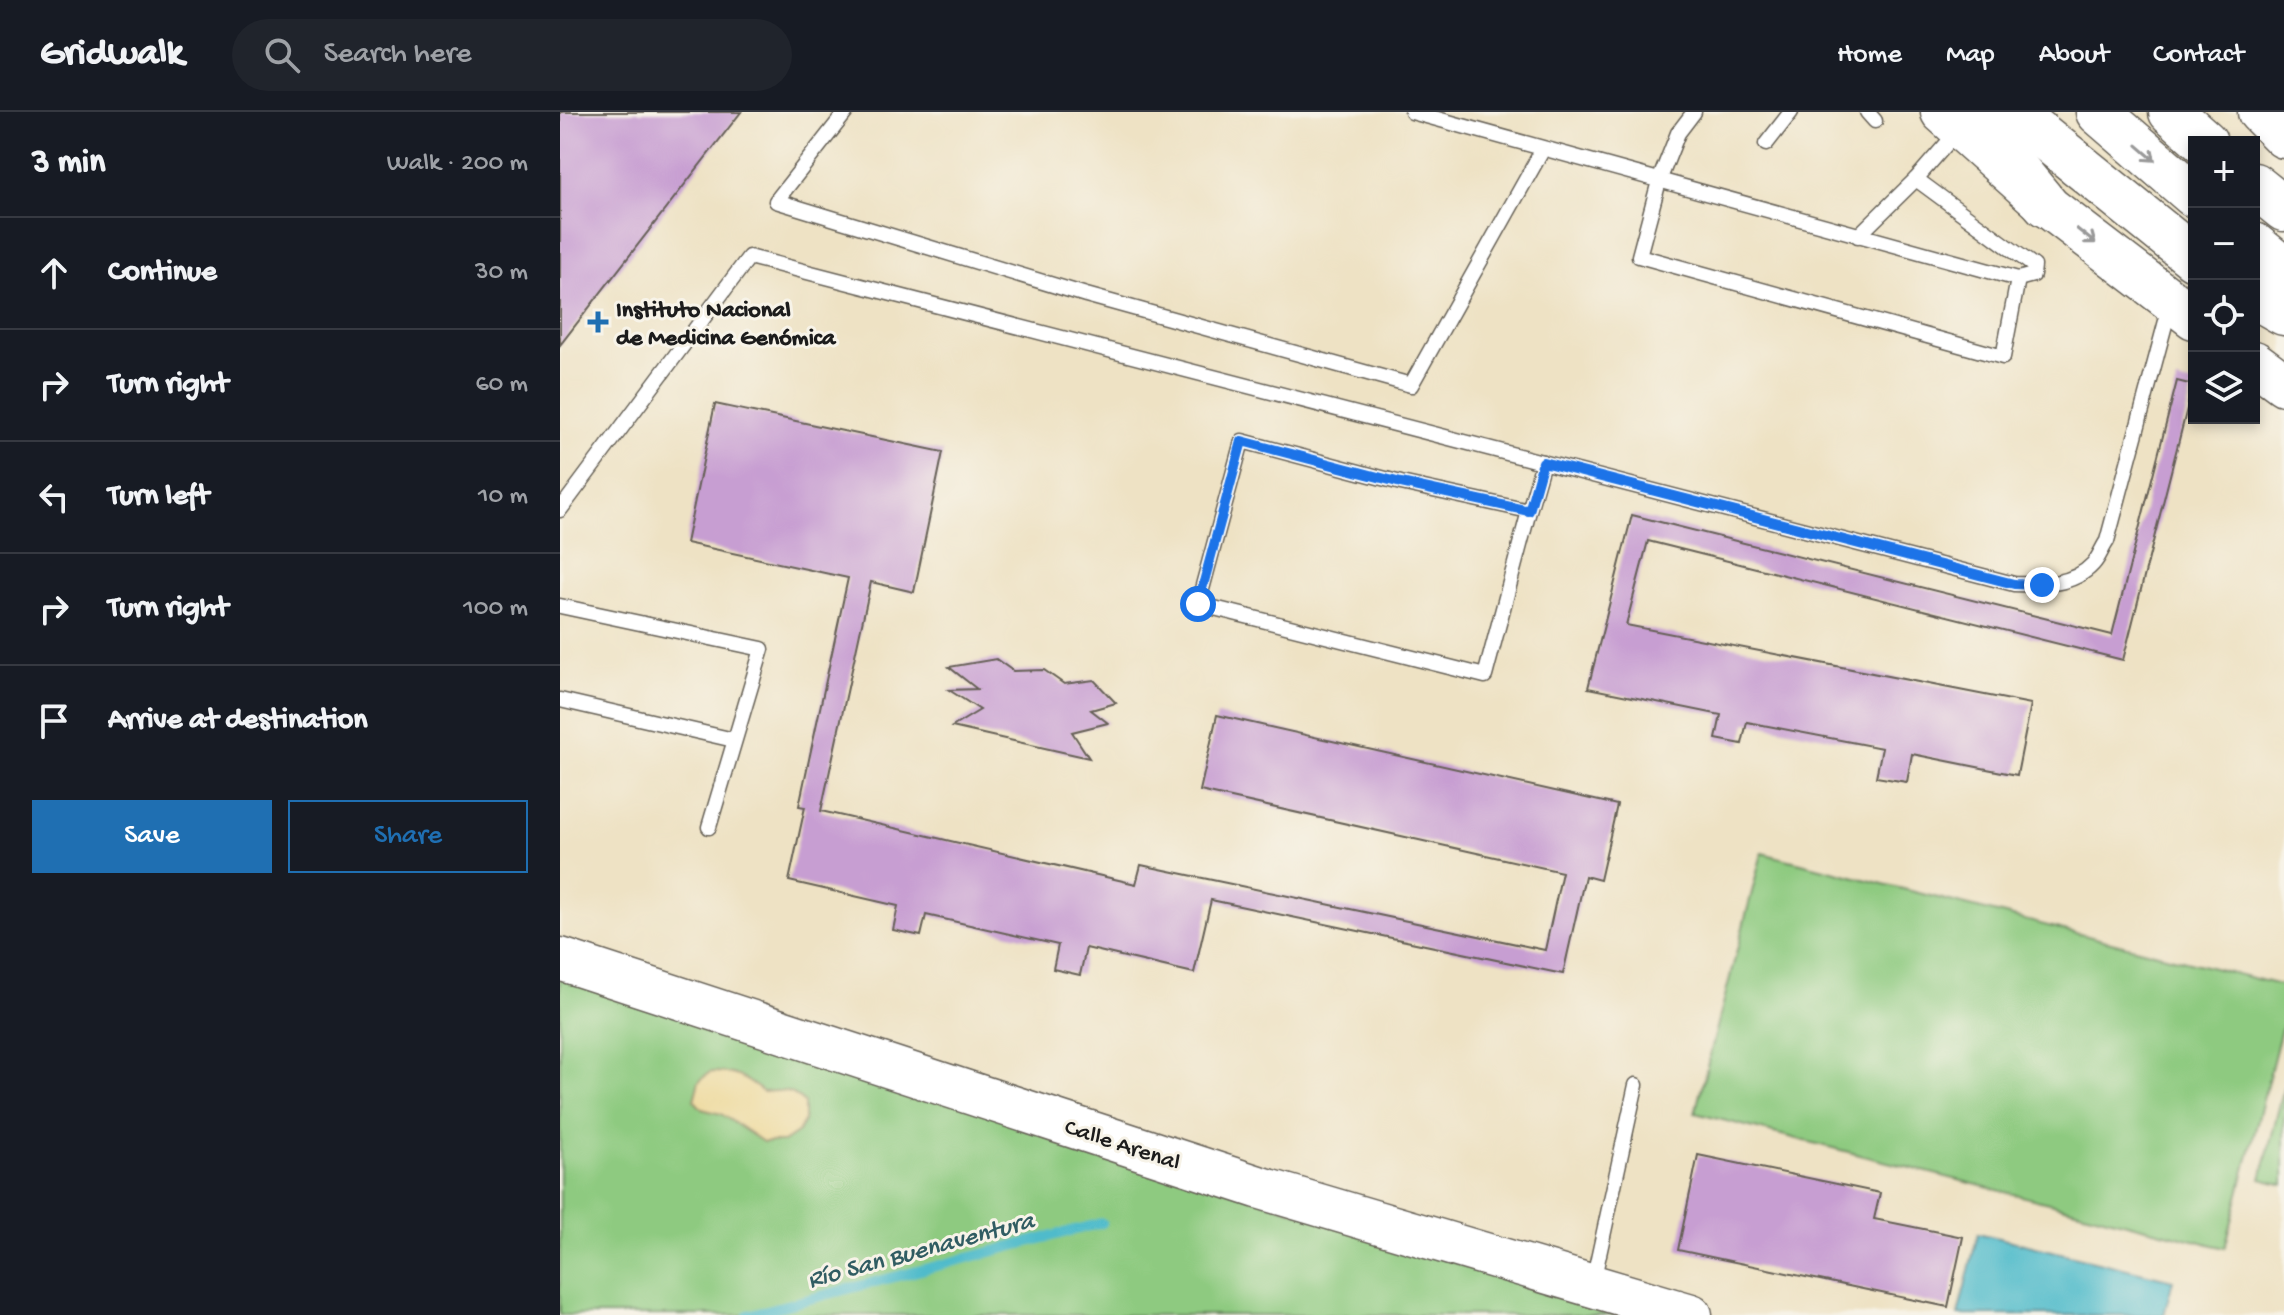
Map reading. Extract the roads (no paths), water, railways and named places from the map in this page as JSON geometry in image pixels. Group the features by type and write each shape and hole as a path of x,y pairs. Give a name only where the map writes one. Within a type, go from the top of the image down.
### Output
{"highway":[{"path":"2098,112 2188,190"},
{"path":"2171,112 2198,136"},
{"path":"2260,112 2284,136"},
{"path":"1971,116 2046,205"},
{"path":"1971,116 2188,254"},
{"path":"2260,190 2284,209"},
{"path":"2260,250 2284,269"},
{"path":"2260,299 2284,313"}],"street":[{"path":"2046,205 2182,310"},
{"path":"2260,366 2284,384"},
{"name":"Calle Arenal","path":"560,959 1258,1187 1691,1315"}],"lane":[{"path":"846,112 776,201 1086,295 1411,385 1543,149"},
{"path":"1412,112 2018,279 2033,275 2034,266 1916,179"},
{"path":"1694,112 1678,133 1659,181 1639,256 2003,357 2018,279"},
{"path":"1766,144 1791,112"},
{"path":"1858,236 1916,179 1971,116"},
{"path":"560,510 749,257 2014,584 2042,585 2069,580 2092,565 2107,541 2182,310"},
{"path":"1529,511 1401,483 1242,441 1198,604 1485,676 1543,462"},
{"path":"560,606 762,649 709,827"},
{"path":"560,700 734,740"},
{"path":"1592,1286 1636,1085"}],"water":[{"path":"1978,1233 2173,1280 2164,1315 1958,1315"}],"waterway":[{"name":"Río San Buenaventura","path":"748,1315 1102,1223"}],"place":[{"name":"Instituto Nacional de Medicina Genómica","path":"598,322"}]}
